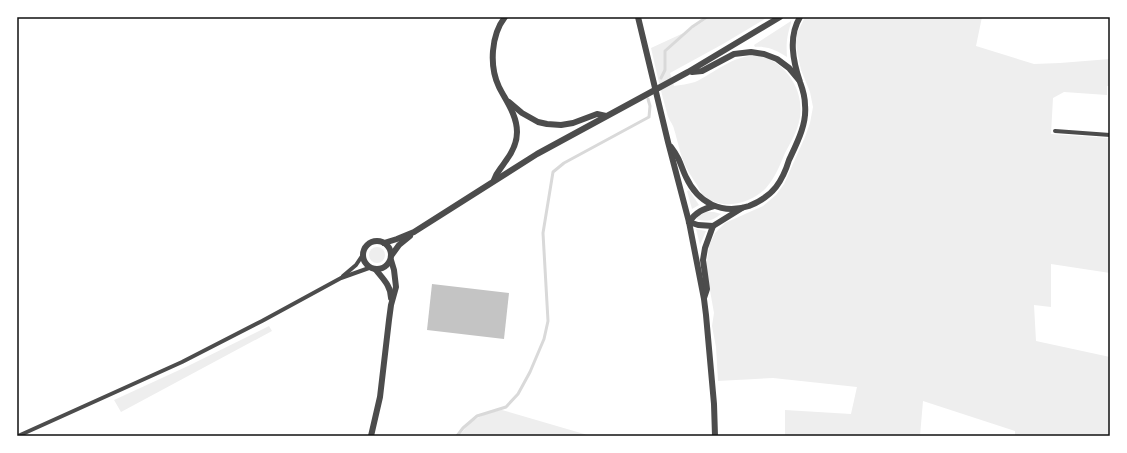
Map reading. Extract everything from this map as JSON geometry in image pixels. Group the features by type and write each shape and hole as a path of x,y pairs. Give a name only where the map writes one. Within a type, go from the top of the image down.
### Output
{"street":[{"path":"494,180 497,172 510,156 514,147 517,132 515,118 498,85 494,70 493,52 496,36 505,17"},
{"path":"638,17 689,222 704,299 714,404 715,436"},
{"path":"341,278 373,269 385,268 399,245 414,232 494,180 537,154 688,72 780,17"},
{"path":"668,142 678,158 686,178 704,201 714,206 728,209 742,208 755,204 768,196 782,179 800,135 804,121 806,107 804,92 794,60 792,47 793,33 800,17"},
{"path":"688,72 702,70 734,54 751,52 764,54 777,59 789,68 800,81"},
{"path":"506,100 522,114 538,122 547,124 573,124 597,114 606,116"},
{"path":"1055,131 1110,135"},
{"path":"689,222 694,215 702,210 714,206"},
{"path":"689,222 698,225 713,226 742,208"},
{"path":"704,299 707,290 703,260 705,248 713,226"},
{"path":"18,436 182,362 341,278 356,265 362,256 364,248 368,244 376,241 384,243 414,232"},
{"path":"384,243 388,247 394,270 396,287 391,305"},
{"path":"362,256 364,262 386,281 391,292 391,305 380,397 371,436"}],"shaded area":[{"path":"710,17 768,17 670,73 674,86 695,82 737,59 755,56 764,57 773,61 787,73 797,89 801,108 798,127 775,176 766,188 753,198 729,204 721,204 705,196 687,169 668,115 651,48 690,30"},
{"path":"805,17 982,17 976,46 1034,64 1110,59 1110,86 1107,86 1107,95 1064,92 1053,98 1051,134 1110,138 1110,273 1051,264 1051,307 1034,305 1036,341 1110,357 1110,436 1015,436 1015,431 923,401 920,436 785,436 785,410 851,414 857,387 773,378 718,381 716,347 712,326 714,313 706,268 709,246 715,233 725,223 763,206 776,195 784,184 805,137 810,123 813,107 810,92 801,70 796,42 797,33"},
{"path":"791,21 787,40 787,57 772,49 755,47 754,45"},
{"path":"689,190 699,205 692,209 687,191"},
{"path":"706,212 721,214 710,220 696,219"},
{"path":"696,229 706,231 700,245"},
{"path":"374,247 380,247 385,252 383,261 380,263 374,263 369,258 369,252"},
{"path":"269,326 272,331 121,412 114,400 188,366"},
{"path":"501,410 591,436 459,436 477,418"}],"building":[{"path":"432,284 509,293 504,339 427,330"}],"waterway":[{"path":"661,78 665,70 665,51 692,27 707,17"},
{"path":"457,436 463,428 477,416 506,407 518,394 530,372 544,339 548,321 543,233 553,172 564,163 649,117 650,106 648,99"}]}
